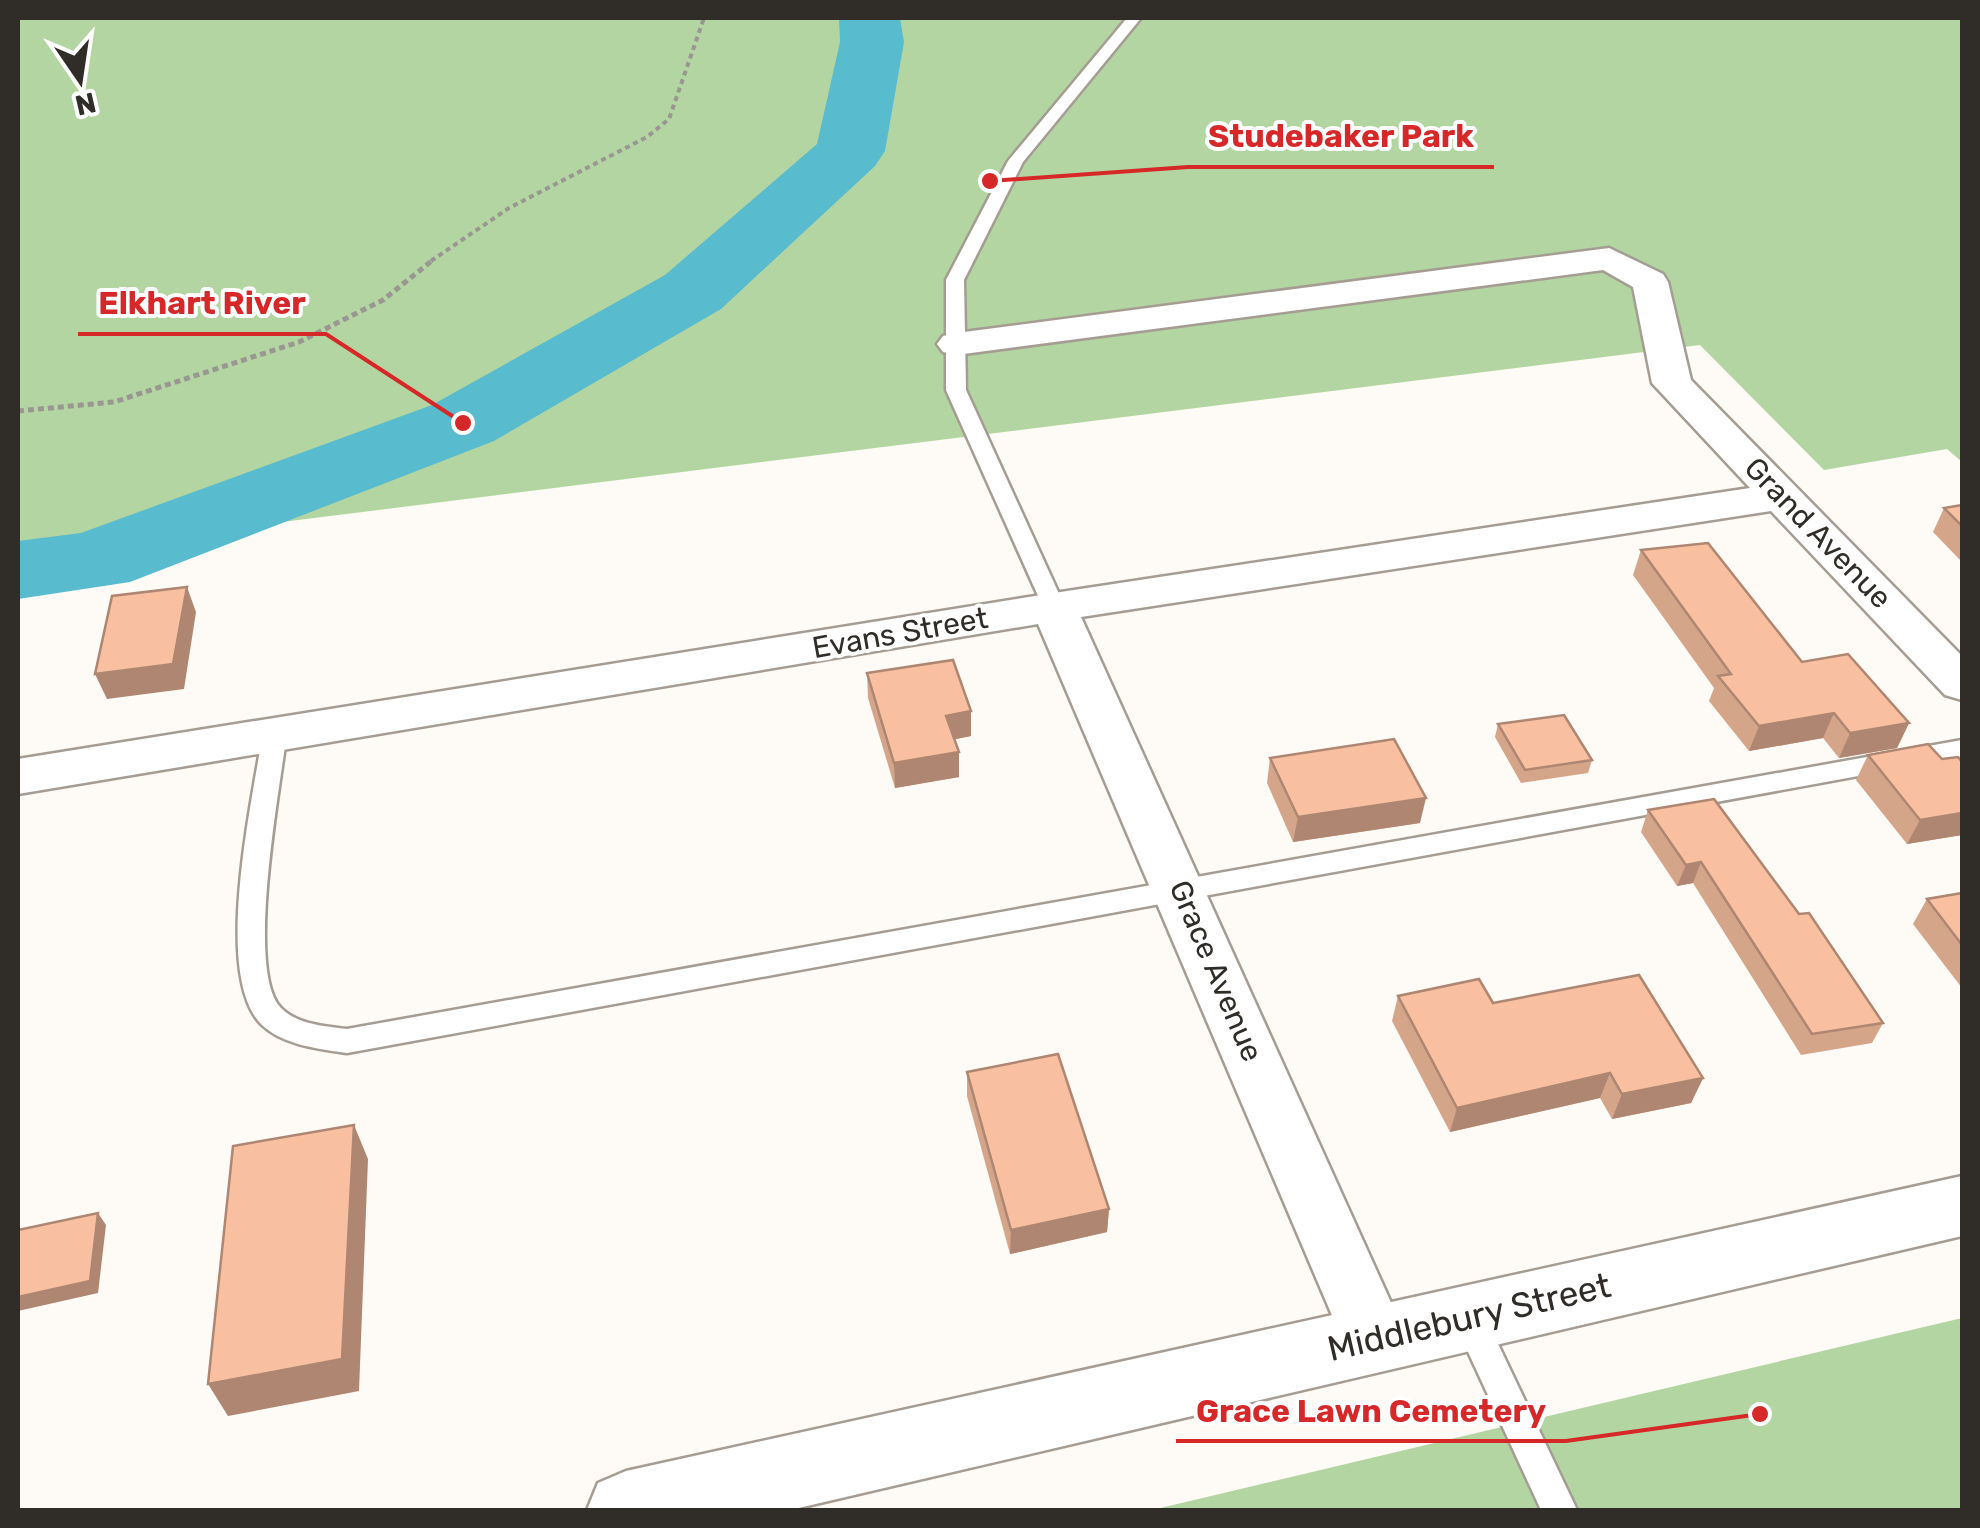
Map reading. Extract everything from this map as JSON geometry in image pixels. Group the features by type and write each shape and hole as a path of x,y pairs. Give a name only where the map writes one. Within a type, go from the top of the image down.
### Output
{"street":[{"name":"Grand Avenue","path":"956,344 1609,259 1650,282 1672,383 1962,684"},
{"name":"Evans Street","path":"18,777 1054,607 1784,496"},
{"name":"Grace Avenue","path":"1054,607 1182,891 1374,1338"},
{"name":"Middlebury Street","path":"626,1510 1962,1206"}],"lane":[{"path":"1054,607 956,390 956,280 1016,161 1134,18"},
{"path":"274,738 249,955 264,1008 296,1032 347,1042 1962,749"},
{"path":"1468,1317 1560,1510"}],"path":[{"path":"18,411 114,402 299,342 384,300 438,255 508,208 647,136 669,119 704,18"}],"green space":[{"path":"18,18 1962,18 1962,462 1947,449 1824,470 1700,345 18,555"},
{"path":"1962,1318 1962,1510 1152,1510"}],"building":[{"path":"1962,505 1962,526 1944,508"},
{"path":"1708,543 1802,662 1848,654 1909,723 1850,733 1834,713 1759,726 1718,676 1731,674 1641,550"},
{"path":"187,587 173,664 95,674 112,596"},
{"path":"953,660 971,711 946,716 959,752 894,763 867,673"},
{"path":"1564,715 1592,760 1525,770 1498,724"},
{"path":"1394,739 1426,798 1298,817 1270,758"},
{"path":"1928,744 1942,759 1958,757 1962,762 1962,813 1920,820 1868,755"},
{"path":"1714,799 1799,914 1809,913 1883,1023 1812,1034 1701,862 1686,865 1648,810"},
{"path":"1962,893 1962,945 1927,899"},
{"path":"1639,975 1703,1078 1622,1094 1610,1073 1457,1108 1398,996 1479,979 1493,1003"},
{"path":"1058,1054 1109,1209 1011,1230 967,1072"},
{"path":"354,1125 342,1359 208,1384 233,1146"},
{"path":"98,1213 90,1281 18,1297 18,1230"}],"waterway":[{"path":"18,570 96,561 463,423 693,292 850,151 872,42 869,18"}],"place":[{"name":"Studebaker Park","path":"990,181"},
{"name":"Elkhart River","path":"463,423"},
{"name":"Grace Lawn Cemetery","path":"1760,1414"}]}
